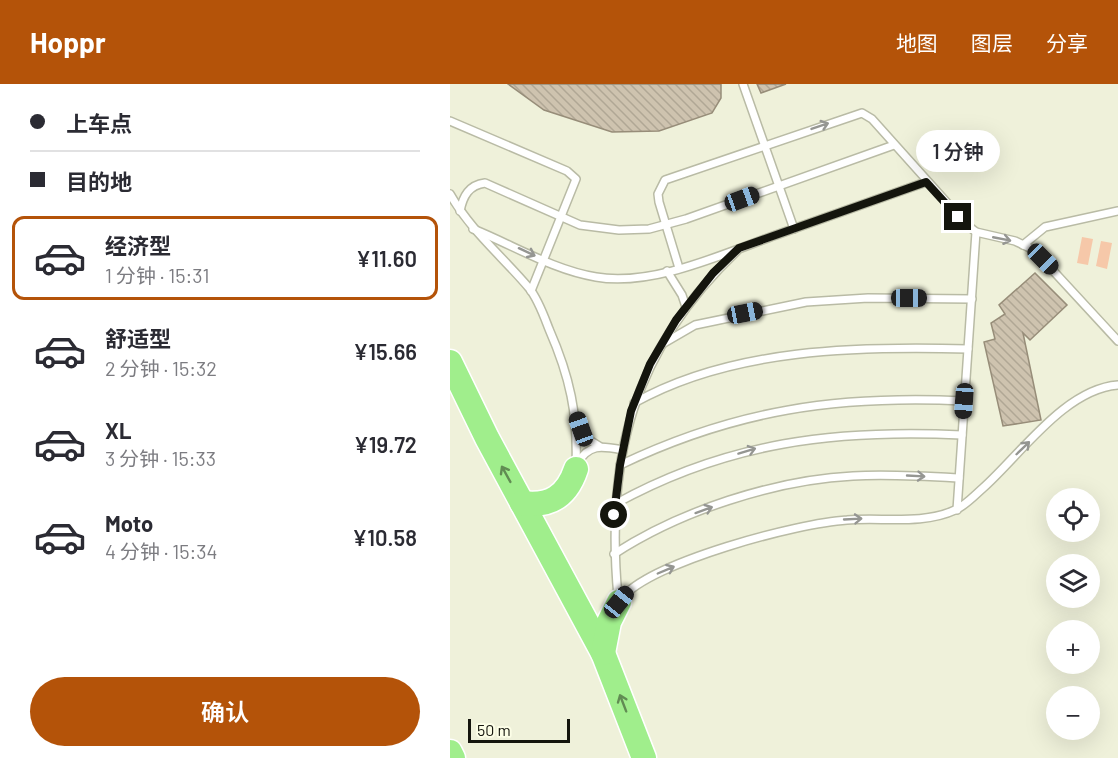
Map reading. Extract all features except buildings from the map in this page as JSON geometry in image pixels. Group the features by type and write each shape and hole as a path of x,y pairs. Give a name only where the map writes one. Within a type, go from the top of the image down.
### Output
{"highway":[{"path":"450,362 603,653 644,758"},
{"path":"522,502 534,505 555,500 566,491 576,469"},
{"path":"603,653 609,622 619,602"},
{"path":"450,752 453,758"}],"lane":[{"path":"743,84 794,229"},
{"path":"679,268 658,194 665,180 862,113 872,119 926,182 976,232 1034,250 1118,341"},
{"path":"450,120 573,174 576,178 576,184 531,291"},
{"path":"460,211 462,200 469,190 477,184 485,183 590,227 619,230 649,229 894,145"},
{"path":"473,229 572,272 598,278 625,279 679,268 926,182"},
{"path":"450,194 473,229 531,291 561,356 572,390 576,417 576,469"},
{"path":"1023,245 1045,226 1118,211"},
{"path":"957,510 976,232"},
{"path":"619,602 614,554 615,504 620,465 634,403 650,364 686,307 713,273 739,248"},
{"path":"667,271 682,295 686,307"},
{"path":"662,344 695,325 806,302 868,298 972,299"},
{"path":"634,403 655,391 692,378 788,356 846,349 968,349"},
{"path":"619,602 637,583 667,569 751,539 844,520 936,516 957,510 1077,399 1094,390 1118,385"},
{"path":"620,465 685,437 768,412 825,403 875,399 964,401"},
{"path":"576,417 586,438 599,446 623,450"},
{"path":"615,504 646,486 760,447 858,433 962,435"},
{"path":"576,469 584,453 599,446"},
{"path":"614,554 669,523 766,491 850,476 959,478"}],"shaded area":[{"path":"1082,237 1093,239 1088,265 1077,263"},
{"path":"1101,241 1112,243 1107,269 1096,266"}],"route":[{"path":"614,515 620,465 631,411 650,364 676,320 713,273 739,248 926,182 958,217"}]}
